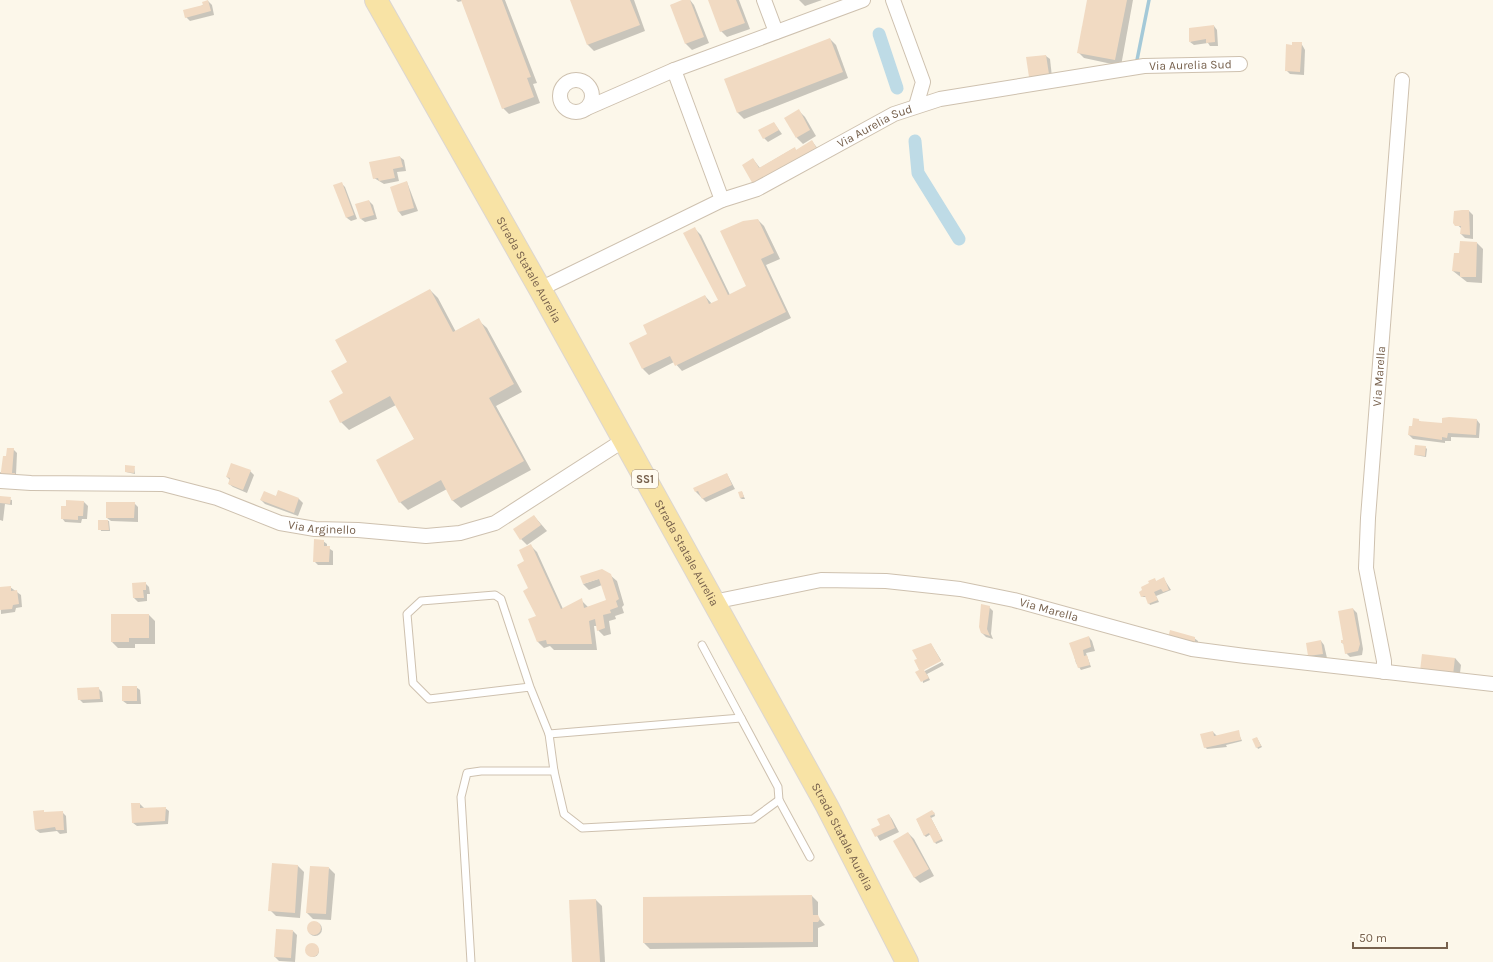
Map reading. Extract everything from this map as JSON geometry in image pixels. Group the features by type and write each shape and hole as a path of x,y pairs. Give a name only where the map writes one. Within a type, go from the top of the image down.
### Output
{"main road":[{"name":"Strada Statale Aurelia","path":"376,0 540,289 827,806 907,962"}],"street":[{"path":"764,0 776,32"},
{"path":"587,108 674,70 863,0"},
{"path":"892,0 923,82 916,106"},
{"name":"Via Aurelia Sud","path":"540,289 722,200 757,190 894,114 916,106 940,99 1144,66 1240,64"},
{"path":"674,70 722,200"},
{"name":"Via Marella","path":"1384,672 1384,661 1366,568 1368,518 1402,80"},
{"name":"Via Arginello","path":"0,481 31,483 163,484 217,498 280,523 314,529 358,530 426,536 460,533 495,523 624,440"},
{"name":"Via Marella","path":"713,602 821,580 886,581 960,589 1014,600 1192,648 1245,656 1493,684"}],"lane":[{"path":"530,687 429,699 413,683 407,614 421,601 495,595 501,598 530,687 549,734 554,771 564,814 582,828 753,819 779,800"},
{"path":"702,645 778,788 779,800 810,857"},
{"path":"549,734 741,718"},
{"path":"471,962 461,797 467,773 481,771 554,771"}],"building":[{"path":"208,0 211,11 185,18 183,10 203,5 202,2"},
{"path":"461,0 502,0 531,77 527,78 534,97 502,109"},
{"path":"570,0 630,0 640,25 587,45"},
{"path":"682,0 690,0 704,37 685,44 670,5"},
{"path":"708,0 736,0 745,23 720,32"},
{"path":"1087,0 1127,0 1115,60 1077,53"},
{"path":"1214,25 1215,42 1206,43 1206,39 1189,42 1189,28"},
{"path":"830,38 843,72 737,113 724,79"},
{"path":"1292,42 1302,42 1300,72 1285,71 1286,44 1292,45"},
{"path":"1046,55 1049,74 1029,77 1026,57"},
{"path":"799,109 810,130 796,138 784,118"},
{"path":"774,122 779,130 763,139 758,130"},
{"path":"812,140 817,149 754,186 742,165 753,158 759,168 795,147 796,150"},
{"path":"400,156 403,167 393,169 395,178 379,181 378,178 373,179 369,162"},
{"path":"407,181 414,208 398,212 390,187"},
{"path":"342,182 354,215 346,218 333,185"},
{"path":"369,200 374,215 360,219 355,204"},
{"path":"1469,210 1470,235 1460,234 1461,226 1455,226 1453,223 1454,211"},
{"path":"758,219 774,253 761,259 786,312 675,366 670,356 642,369 629,343 647,334 643,325 705,295 709,304 718,300 683,233 695,227 728,295 746,286 720,231 743,221"},
{"path":"1460,241 1477,242 1476,277 1460,277 1460,272 1452,271 1454,253 1459,253"},
{"path":"430,289 453,332 479,318 514,384 489,398 524,461 452,501 441,480 399,503 376,460 414,439 390,396 340,423 329,401 343,393 331,371 347,362 335,340"},
{"path":"1413,418 1419,419 1419,421 1442,423 1442,418 1477,419 1476,435 1448,433 1447,438 1442,437 1442,440 1408,435 1409,426 1412,426"},
{"path":"1415,445 1426,446 1425,456 1414,455"},
{"path":"7,448 14,448 12,473 15,473 14,480 0,479 3,456 6,456"},
{"path":"231,463 251,470 243,490 228,484 230,478 226,477"},
{"path":"125,465 135,466 134,473 125,472"},
{"path":"727,473 732,485 702,499 698,491 695,492 693,488"},
{"path":"278,490 299,498 294,513 260,500 264,491 276,496"},
{"path":"742,491 744,497 740,498 738,492"},
{"path":"0,496 11,497 10,504 0,503"},
{"path":"66,500 84,501 83,516 78,516 78,520 61,519 61,506 66,506"},
{"path":"106,502 135,502 134,518 106,518"},
{"path":"534,515 541,525 520,540 513,529"},
{"path":"98,520 108,520 109,530 98,530"},
{"path":"314,539 324,540 324,546 330,546 329,562 313,562"},
{"path":"531,544 561,609 582,598 584,608 606,600 599,579 583,584 580,576 602,569 611,574 619,599 616,601 618,607 610,610 611,613 603,615 605,628 597,631 595,619 589,621 592,644 547,644 546,640 537,642 528,619 536,616 523,591 528,588 517,565 524,561 519,550"},
{"path":"1164,577 1169,590 1163,592 1161,589 1154,592 1158,600 1148,604 1145,596 1141,597 1139,592 1142,590 1141,587 1149,583 1148,581 1155,578 1156,581"},
{"path":"146,582 146,590 143,590 144,598 133,598 132,583"},
{"path":"11,586 11,591 17,590 19,604 13,605 12,609 0,610 0,587"},
{"path":"981,604 990,606 987,629 990,636 981,633 979,627"},
{"path":"1353,608 1360,644 1358,651 1345,654 1343,643 1341,643 1341,640 1343,640 1338,611"},
{"path":"111,614 149,614 149,638 129,638 129,642 111,642"},
{"path":"1170,630 1195,637 1195,645 1168,638"},
{"path":"1089,636 1091,647 1083,650 1084,656 1087,655 1090,665 1078,668 1069,643"},
{"path":"1321,640 1323,654 1308,656 1306,643"},
{"path":"931,643 941,661 924,670 929,678 921,682 915,672 919,670 914,660 917,659 912,650"},
{"path":"1422,654 1455,658 1453,675 1420,671"},
{"path":"122,686 137,686 137,701 122,701"},
{"path":"99,687 100,699 78,700 77,688"},
{"path":"1239,730 1241,740 1204,748 1200,734 1213,731 1214,736"},
{"path":"1257,737 1261,746 1256,748 1252,739"},
{"path":"131,803 140,803 140,808 166,807 165,821 132,823"},
{"path":"44,810 44,812 63,811 64,830 56,830 55,827 35,830 33,811"},
{"path":"932,810 935,814 930,816 942,839 934,843 929,833 924,836 916,819"},
{"path":"889,814 895,828 875,837 871,829 880,825 877,819"},
{"path":"908,832 929,869 914,878 893,841"},
{"path":"272,863 298,865 295,913 268,911"},
{"path":"310,866 329,867 326,914 306,913"},
{"path":"812,895 813,915 818,915 820,919 818,922 813,922 813,942 643,943 643,897"},
{"path":"596,899 600,962 572,962 569,900"},
{"path":"314,921 319,923 321,928 319,933 314,935 309,933 307,928 309,923"},
{"path":"276,929 293,930 291,958 274,957"},
{"path":"312,943 317,945 319,950 317,955 312,957 307,955 305,950 307,945"}],"waterway":[{"path":"1137,60 1149,0"},
{"path":"879,34 897,88"},
{"path":"915,141 918,173 959,239"}]}
